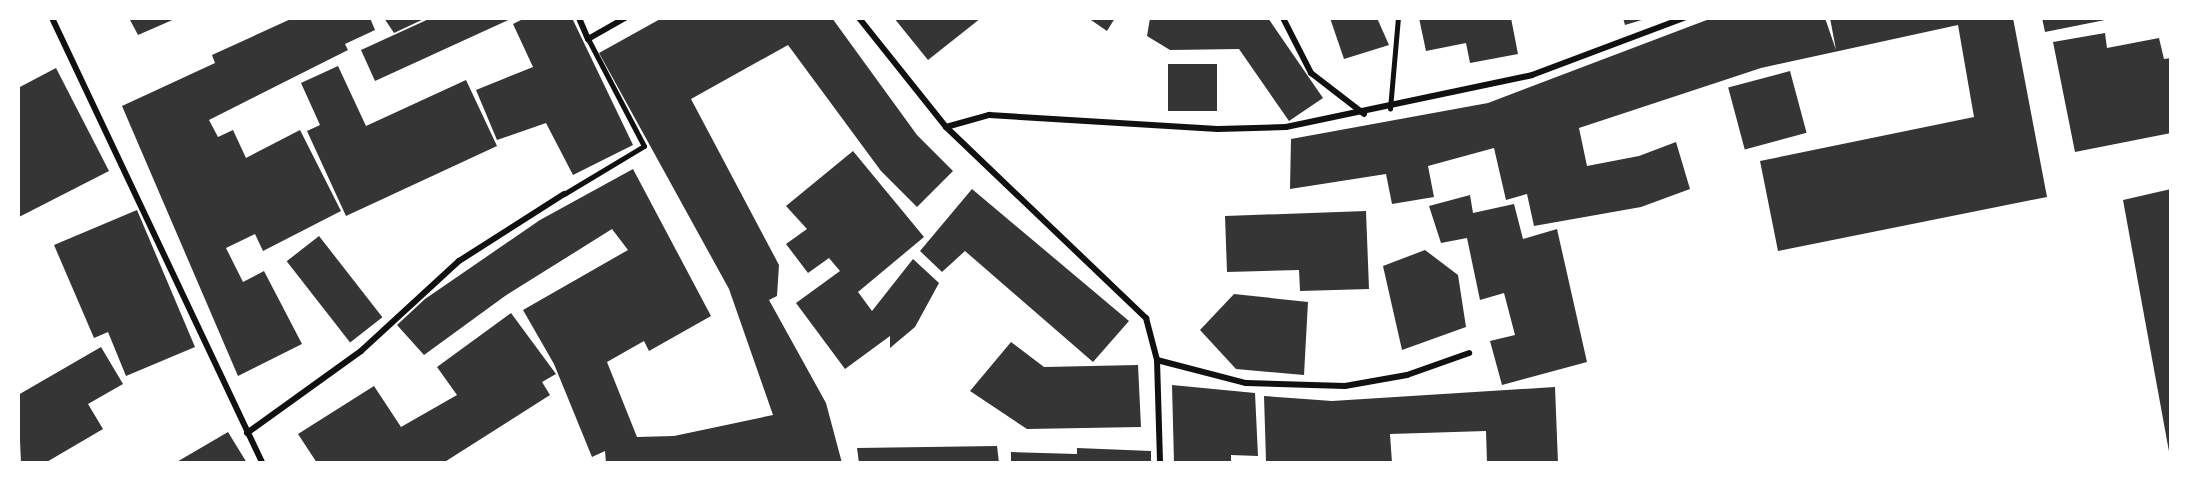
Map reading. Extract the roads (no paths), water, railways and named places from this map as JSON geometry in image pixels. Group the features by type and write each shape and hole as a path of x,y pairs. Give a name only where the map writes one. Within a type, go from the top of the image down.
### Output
{"street":[{"path":"52,18 262,463"},
{"path":"247,433 361,351 459,261 644,146 579,18"},
{"path":"588,39 625,18"},
{"path":"859,18 946,126 1146,318 1157,360 1160,463"},
{"path":"1283,18 1311,73 1364,114"},
{"path":"946,126 989,116 1230,129 1286,127 1390,109 1532,75 1684,18"},
{"path":"1157,360 1246,383 1345,386 1407,375 1469,353"}],"lane":[{"path":"1390,109 1398,18"}]}
